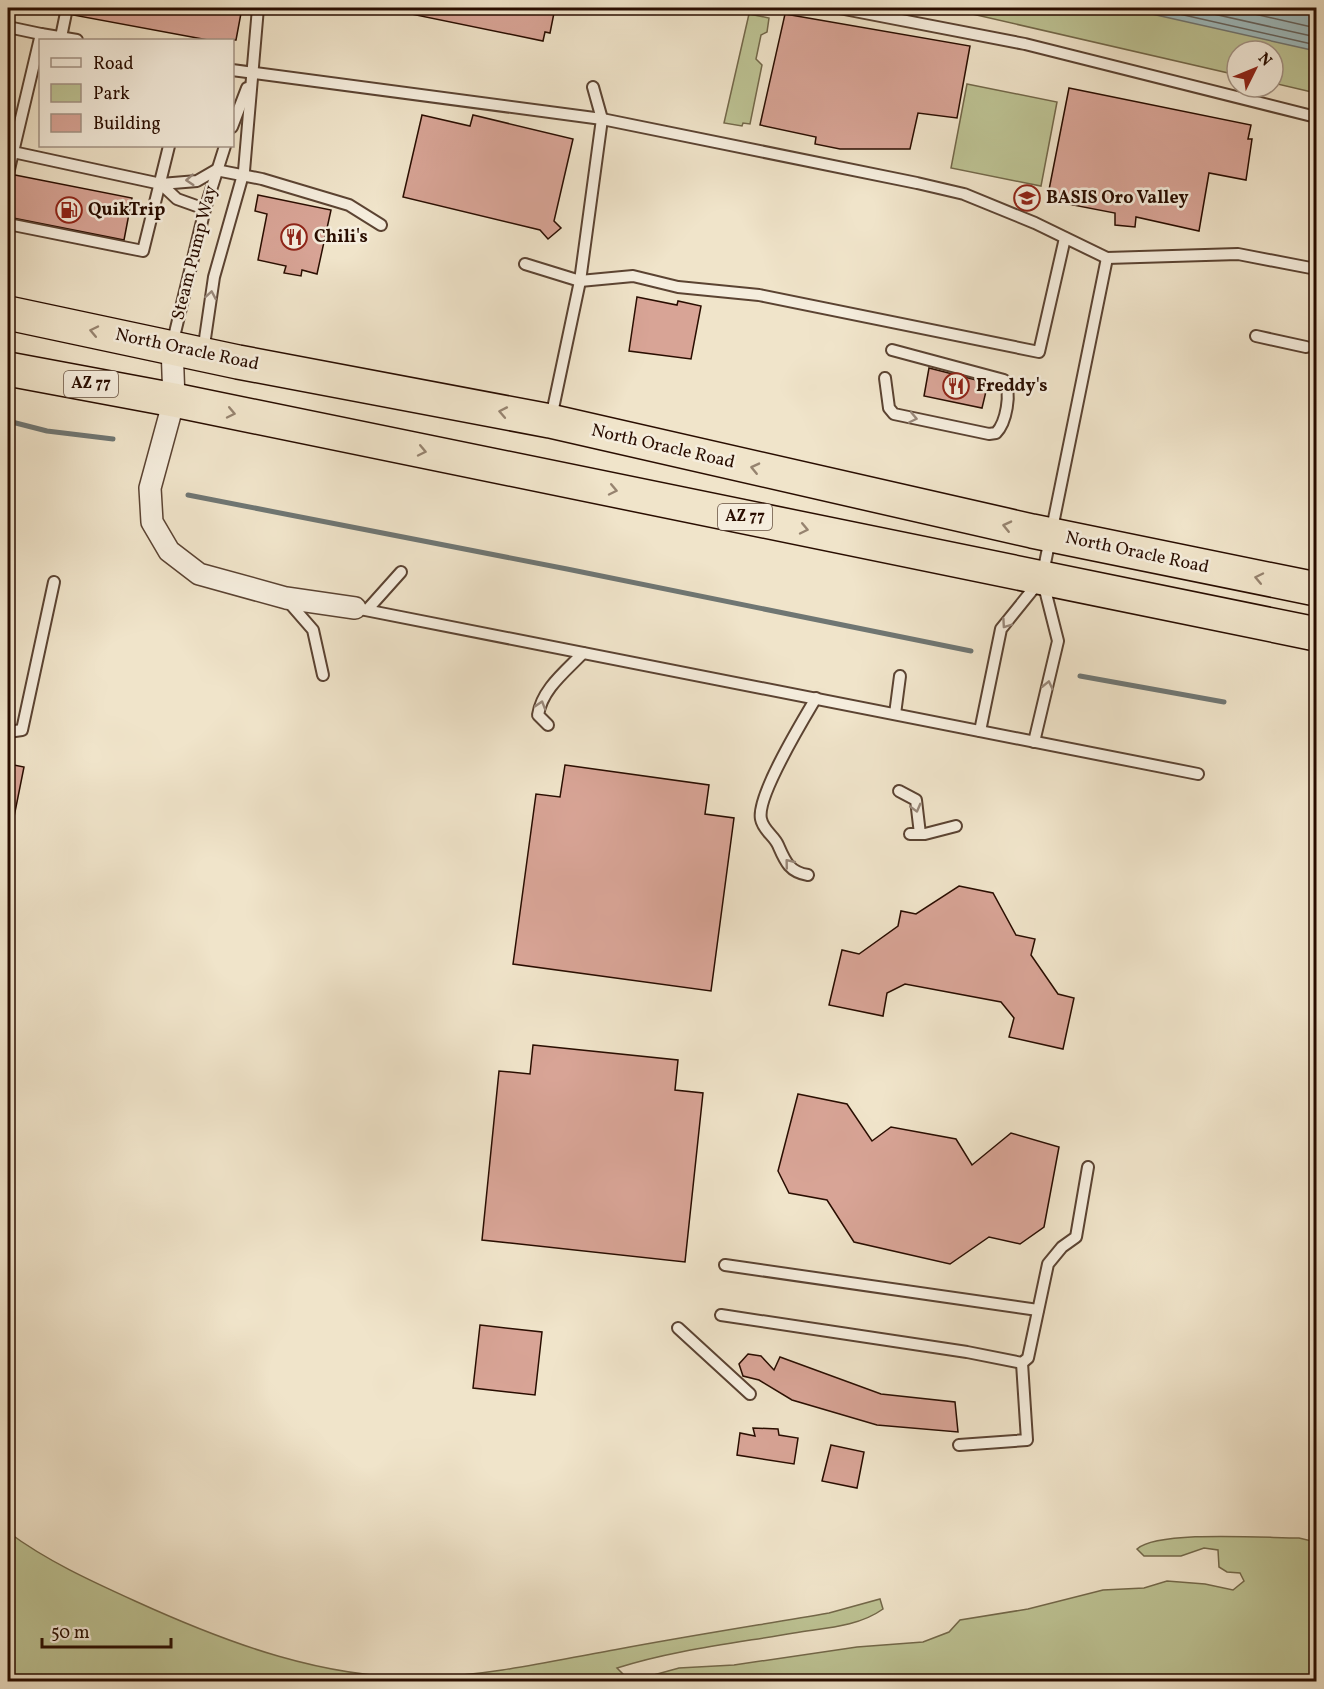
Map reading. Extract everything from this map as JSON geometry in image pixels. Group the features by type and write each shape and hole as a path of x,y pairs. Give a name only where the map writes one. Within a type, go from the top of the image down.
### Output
{"highway":[{"name":"North Oracle Road","path":"8,313 203,352 238,362 550,421 1051,535 1317,590"},
{"name":"AZ 77","path":"8,369 174,399 1317,634"}],"street":[{"name":"Steam Pump Way","path":"172,346 174,399 150,488 152,522 169,551 199,574 286,598 361,609"},
{"path":"174,399 203,352"}],"lane":[{"path":"61,38 67,8"},
{"name":"Steam Pump Way","path":"203,352 214,277 242,175 258,8"},
{"path":"839,8 1025,44 1317,117"},
{"path":"8,27 69,39"},
{"path":"40,39 41,34"},
{"path":"8,174 37,67 39,50"},
{"path":"234,70 602,119 964,194 1107,258 1238,254 1317,268"},
{"name":"Steam Pump Way","path":"234,122 252,74"},
{"path":"550,421 580,281 602,119 593,87"},
{"path":"8,224 144,251 169,147"},
{"name":"Steam Pump Way","path":"172,346 205,209 225,147"},
{"path":"13,152 161,184 197,181 216,170 242,175 349,205 381,225"},
{"path":"161,184 177,199 205,209"},
{"path":"525,264 580,281 633,276 678,287 759,295 1039,352 1065,238"},
{"path":"1034,742 1058,640 1042,578 1107,258"},
{"path":"1256,336 1306,347"},
{"path":"885,378 889,408 894,414 989,434 996,433 1001,428 1008,394 1004,380 892,350"},
{"path":"361,609 401,572"},
{"path":"980,731 1001,629 1042,578"},
{"path":"8,732 22,730 54,582"},
{"path":"286,598 313,630 323,675"},
{"path":"361,609 1198,774"},
{"path":"548,725 538,715 547,691 583,652"},
{"path":"895,714 900,676"},
{"path":"808,875 798,874 787,865 777,842 763,826 760,816 776,768 816,698"},
{"path":"899,790 916,800 915,834 956,825"},
{"path":"1022,1363 1028,1358 1048,1264 1062,1247 1076,1237 1088,1167"},
{"path":"725,1265 1038,1310"},
{"path":"721,1315 967,1352 1022,1363"},
{"path":"678,1328 750,1394"},
{"path":"959,1445 1028,1440 1022,1363"}],"green space":[{"path":"946,8 1316,8 1316,93 1285,86 1285,39 1225,39 1225,72"},
{"path":"749,14 769,18 767,32 761,35 756,59 762,65 750,124 743,123 742,126 724,123"},
{"path":"967,84 1057,102 1041,186 951,168"},
{"path":"8,1532 38,1552 86,1578 242,1645 316,1666 392,1677 454,1676 501,1670 829,1613 880,1599 883,1609 852,1623 682,1652 617,1668 627,1678 650,1676 679,1668 734,1665 857,1647 923,1642 949,1632 960,1620 1028,1609 1103,1590 1144,1588 1167,1581 1205,1584 1233,1590 1244,1581 1240,1573 1227,1572 1219,1567 1218,1550 1204,1548 1181,1556 1144,1556 1137,1549 1149,1543 1189,1537 1299,1538 1316,1542 1316,1566 1312,1572 1316,1575 1316,1681 8,1681"}],"water":[{"path":"1125,8 1316,8 1316,51 1285,44 1285,39 1263,39"}],"building":[{"path":"74,8 242,8 236,40 203,39 73,15"},
{"path":"412,8 555,8 550,33 545,32 543,41 411,14"},
{"path":"785,14 970,46 957,118 918,113 910,149 840,149 815,144 816,137 760,125"},
{"path":"1069,88 1251,125 1248,139 1252,139 1246,180 1209,173 1199,231 1136,217 1135,227 1115,225 1115,213 1047,200"},
{"path":"422,115 470,126 473,115 573,139 554,221 561,228 548,239 540,230 403,197"},
{"name":"QuikTrip","path":"15,175 132,198 124,240 8,217 11,181"},
{"name":"Chili's","path":"258,195 331,210 317,274 302,270 301,276 284,273 286,266 258,260 267,214 255,211"},
{"path":"637,297 677,305 678,301 701,306 691,359 629,351"},
{"name":"Freddy's","path":"929,368 988,383 982,408 924,396"},
{"path":"9,764 24,767 14,817 8,816"},
{"path":"565,765 709,785 705,814 734,818 711,991 513,964 536,794 560,797"},
{"path":"959,886 993,893 1016,935 1035,939 1031,955 1058,994 1074,998 1063,1049 1009,1037 1014,1018 1001,1002 905,984 887,993 883,1016 829,1005 842,950 859,954 898,926 901,911 916,914"},
{"path":"533,1045 678,1060 675,1090 703,1093 685,1262 482,1240 499,1071 530,1074"},
{"path":"798,1094 847,1104 872,1141 891,1127 956,1139 972,1165 1011,1133 1059,1147 1044,1227 1020,1244 989,1237 950,1264 854,1242 827,1200 789,1193 778,1171"},
{"path":"480,1325 542,1332 535,1395 473,1388"},
{"path":"748,1354 761,1356 774,1370 780,1357 881,1394 955,1402 958,1432 877,1425 792,1400 759,1380 743,1376 739,1364"},
{"path":"753,1428 778,1429 779,1435 798,1438 794,1464 737,1455 740,1433 755,1436"},
{"path":"831,1445 864,1452 857,1488 822,1481"}],"waterway":[{"path":"8,421 47,431 113,439"},
{"path":"188,495 971,651"},
{"path":"1080,676 1224,702"}],"place":[{"name":"BASIS Oro Valley","path":"1027,198"},
{"name":"QuikTrip","path":"69,210"},
{"name":"Chili's","path":"294,237"},
{"name":"Freddy's","path":"956,386"}]}
